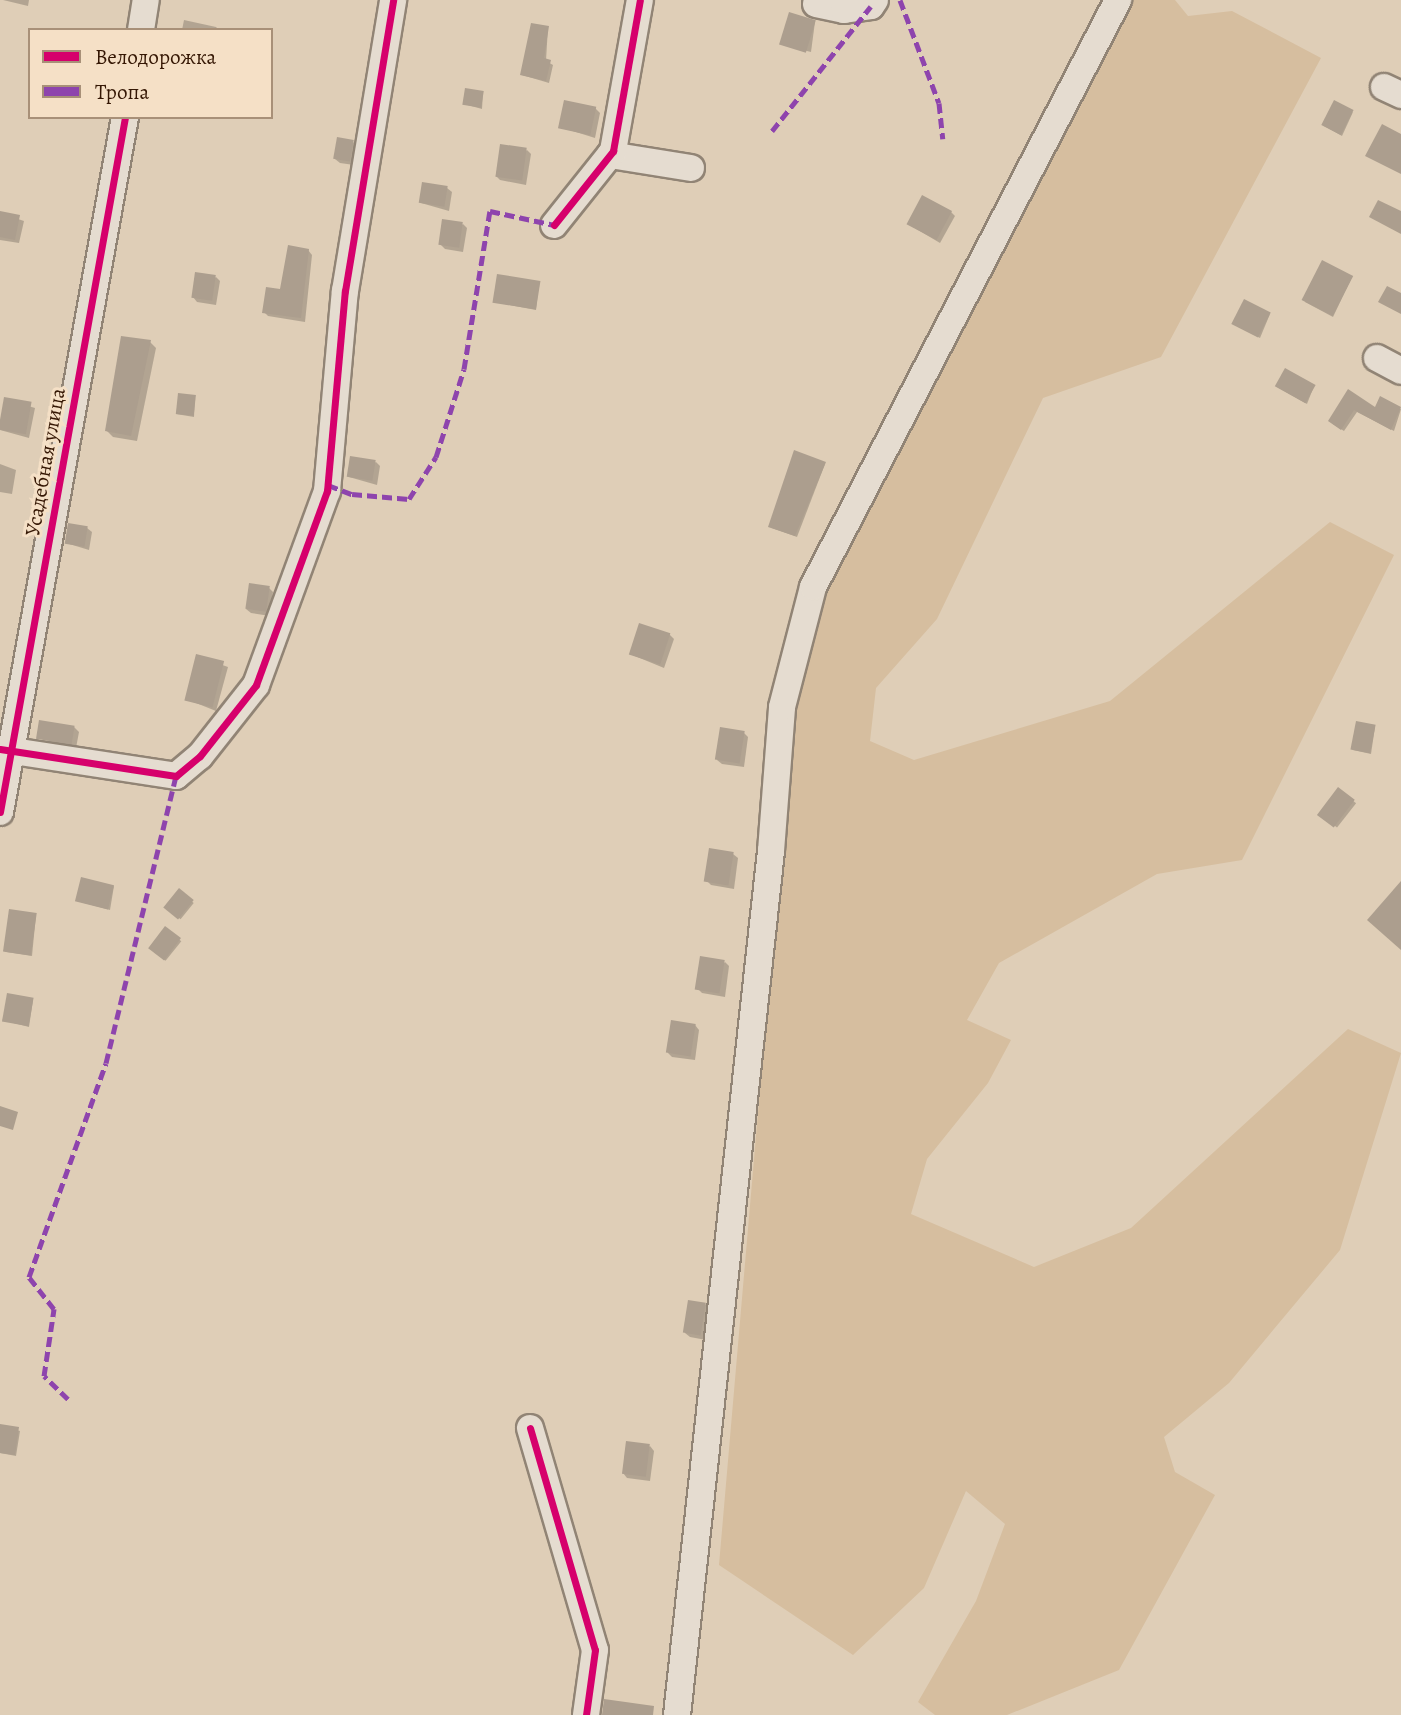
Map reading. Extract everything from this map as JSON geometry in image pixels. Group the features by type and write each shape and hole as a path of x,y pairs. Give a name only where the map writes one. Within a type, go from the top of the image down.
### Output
{"street":[{"path":"141,28 146,0"},
{"path":"6,750 176,776 201,755 256,685 327,491 345,291 393,0"},
{"path":"554,225 610,155 640,0"},
{"path":"816,4 844,10 871,6 875,0"},
{"path":"677,1715 771,851 782,707 792,667 813,587 1118,0"},
{"name":"Усадебная улица","path":"0,812 6,750 125,119"},
{"path":"610,155 691,168"},
{"path":"1377,358 1401,371"},
{"path":"530,1428 596,1650 586,1715"}],"shaded area":[{"path":"1131,0 1175,0 1188,16 1232,11 1321,58 1161,357 1043,398 937,619 876,688 870,741 914,760 1110,701 1330,522 1394,555 1242,860 1157,874 999,963 967,1020 1011,1040 988,1083 927,1159 911,1214 1034,1267 1131,1228 1348,1029 1401,1053 1340,1250 1229,1383 1164,1437 1175,1472 1215,1495 1119,1670 1007,1715 935,1715 918,1702 976,1601 1005,1524 966,1491 924,1588 853,1655 719,1565 793,707 822,593"}],"building":[{"path":"789,12 816,20 806,53 779,45"},
{"path":"531,23 549,26 544,58 551,60 546,81 520,75"},
{"path":"465,88 484,91 481,108 462,105"},
{"path":"564,100 596,107 590,135 558,128"},
{"path":"1334,100 1354,110 1341,135 1321,125"},
{"path":"1382,124 1401,134 1401,174 1365,156"},
{"path":"337,137 354,140 350,162 333,159"},
{"path":"500,144 527,148 522,180 495,177"},
{"path":"422,182 448,186 444,207 419,203"},
{"path":"922,195 952,211 937,240 907,224"},
{"path":"1378,200 1401,211 1401,234 1369,217"},
{"path":"0,211 20,215 15,240 0,237"},
{"path":"442,219 463,222 459,248 438,245"},
{"path":"288,245 309,249 301,318 262,313 266,287 280,289"},
{"path":"1322,260 1353,276 1333,316 1302,300"},
{"path":"195,272 216,275 212,301 191,298"},
{"path":"497,274 540,281 536,310 492,303"},
{"path":"1387,286 1401,293 1401,314 1378,302"},
{"path":"1244,299 1271,313 1258,338 1231,324"},
{"path":"121,336 151,340 131,436 105,431"},
{"path":"1285,368 1316,385 1305,403 1275,386"},
{"path":"1348,389 1375,407 1380,396 1401,407 1391,430 1354,410 1341,430 1328,421"},
{"path":"178,393 196,395 194,416 176,414"},
{"path":"4,397 32,402 26,434 0,430"},
{"path":"794,450 826,462 795,536 768,527"},
{"path":"350,456 376,460 372,481 347,477"},
{"path":"68,523 88,526 84,547 65,544"},
{"path":"249,583 270,586 266,612 245,609"},
{"path":"639,623 670,633 660,665 629,654"},
{"path":"196,654 224,661 213,708 184,701"},
{"path":"39,720 75,726 72,744 36,739"},
{"path":"1356,721 1376,725 1370,753 1350,749"},
{"path":"720,727 745,731 740,764 715,760"},
{"path":"1338,787 1355,800 1334,828 1317,815"},
{"path":"709,848 734,852 728,885 704,882"},
{"path":"81,877 114,885 108,909 75,901"},
{"path":"1401,881 1401,950 1367,920"},
{"path":"179,888 194,900 178,919 163,907"},
{"path":"9,909 37,913 31,955 3,952"},
{"path":"165,926 181,938 164,960 148,948"},
{"path":"700,956 725,960 719,993 695,990"},
{"path":"7,993 34,998 29,1026 2,1022"},
{"path":"671,1020 696,1024 691,1057 666,1053"},
{"path":"0,1106 18,1112 13,1130 0,1126"},
{"path":"688,1300 706,1303 701,1335 683,1333"},
{"path":"0,1424 19,1427 15,1455 0,1453"},
{"path":"626,1441 650,1444 646,1477 622,1474"},
{"path":"604,1699 654,1706 653,1715 602,1715"}],"marked path":[{"path":"900,0 939,103 943,139"},
{"path":"772,131 871,6"},
{"path":"328,485 352,494 409,499 436,457 464,369 490,211 554,225"},
{"path":"68,1399 44,1376 54,1309 29,1277 106,1063 176,776"}],"cycle path":[{"path":"0,749 176,776 200,756 256,685 327,491 345,291 393,0"},
{"path":"554,225 613,151 640,0"},
{"path":"0,812 125,119"},
{"path":"530,1428 595,1650 586,1715"}]}
